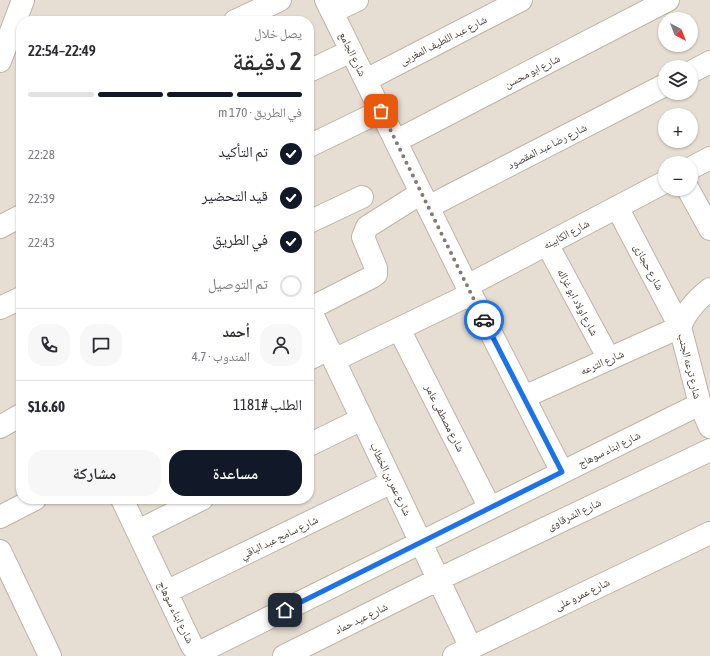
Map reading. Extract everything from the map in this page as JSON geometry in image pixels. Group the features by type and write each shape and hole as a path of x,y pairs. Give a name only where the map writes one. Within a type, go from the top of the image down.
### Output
{"street":[{"path":"17,16 23,0"},
{"path":"246,16 280,0"},
{"path":"329,6 357,0"},
{"name":"شارع عبد اللطيف المغربى","path":"366,80 520,0"},
{"name":"شارع ابو محسن","path":"396,141 668,0"},
{"name":"شارع الجامع","path":"329,6 469,290 562,472"},
{"path":"0,61 16,19"},
{"path":"314,69 351,51"},
{"path":"698,68 710,62"},
{"name":"شارع رضا عبد المقصود","path":"314,307 376,274 376,268 364,238 367,227 658,88"},
{"path":"314,144 381,111"},
{"path":"698,164 710,158"},
{"name":"شارع الكابينه","path":"314,358 331,355 399,329 547,244 658,186"},
{"path":"692,196 710,229"},
{"path":"314,220 362,197"},
{"name":"شارع حجازى","path":"617,207 680,327"},
{"name":"شارع اولاد ابو غزاله","path":"547,244 609,359"},
{"name":"شارع ترعه الجنب","path":"710,289 692,304 684,316 680,327 700,404 710,427"},
{"path":"0,308 16,300"},
{"name":"شارع عمر بن الخطاب","path":"314,320 438,579 463,652"},
{"name":"شارع الترعه","path":"524,397 680,327"},
{"name":"شارع مصطفى عامر","path":"399,329 490,508"},
{"name":"شارع ابناء سوهاج","path":"124,504 192,646 196,650 204,650 700,404"},
{"path":"0,427 16,418"},
{"path":"314,443 362,419"},
{"name":"شارع الشرقاوى","path":"438,579 710,450"},
{"name":"شارع سامح عبد الباقي","path":"166,592 392,482"},
{"path":"1,512 23,504"},
{"path":"138,532 192,504"},
{"name":"شارع عمرو على","path":"463,652 710,533"},
{"path":"0,551 50,656"},
{"name":"شارع عيد حماد","path":"284,656 438,579"}],"shaded area":[{"path":"0,0 710,0 710,656 0,656"}],"way so far":[{"path":"381,111 484,320"}],"route":[{"path":"285,610 562,472 484,320"}]}
